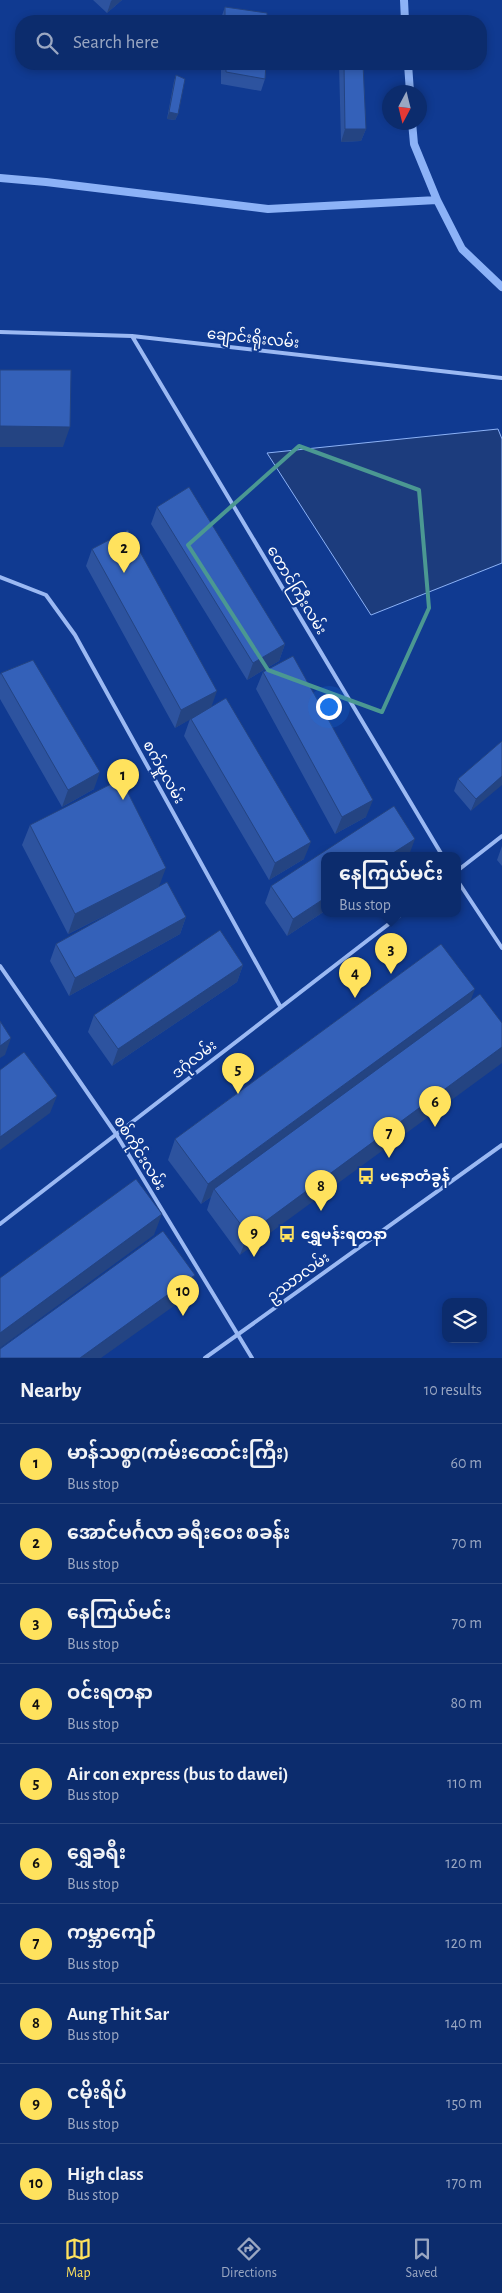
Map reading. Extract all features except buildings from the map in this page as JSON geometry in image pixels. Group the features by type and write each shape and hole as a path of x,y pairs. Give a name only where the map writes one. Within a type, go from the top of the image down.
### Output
{"lane":[{"name":"ချောင်းရိုးလမ်း","path":"0,332 132,336 502,378"},
{"name":"တောင်ကြီးလမ်း","path":"132,336 440,852"},
{"name":"စက်မှုလမ်း","path":"0,577 46,595 75,634 280,1006"},
{"path":"461,868 502,836"},
{"path":"461,886 502,948"},
{"name":"ဒဂုံလမ်း","path":"0,1224 398,917"},
{"name":"စစ်ကိုင်းလမ်း","path":"0,966 116,1134 252,1358"},
{"name":"ဥဿာလမ်း","path":"206,1358 502,1145"}],"highlighted area":[{"path":"299,446 419,490 429,608 382,712 268,670 188,545"}],"water":[{"path":"498,429 502,439 502,563 371,615 267,453"}],"waterway":[{"path":"404,0 405,15"},
{"path":"408,70 410,85"},
{"path":"413,130 414,144 437,200 462,249 502,287"},
{"path":"0,178 268,209 437,200"}],"place":[{"name":"အောင်မင်္ဂလာ ခရီးဝေး စခန်း","path":"124,573"},
{"name":"မာန်သစ္စာ(ကမ်းထောင်းကြီး)","path":"123,800"},
{"name":"နေကြယ်မင်း","path":"391,974"},
{"name":"ဝင်းရတနာ","path":"355,998"},
{"name":"Air con express (bus to dawei)","path":"238,1094"},
{"name":"ရွှေခရီး","path":"435,1127"},
{"name":"ကမ္ဘာကျော်","path":"389,1158"},
{"name":"မနောတံခွန်","path":"366,1176"},
{"name":"Aung Thit Sar","path":"321,1211"},
{"name":"ရွှေမန်းရတနာ","path":"287,1234"},
{"name":"ငမိုးရိပ်","path":"254,1257"},
{"name":"High class","path":"183,1316"}]}
